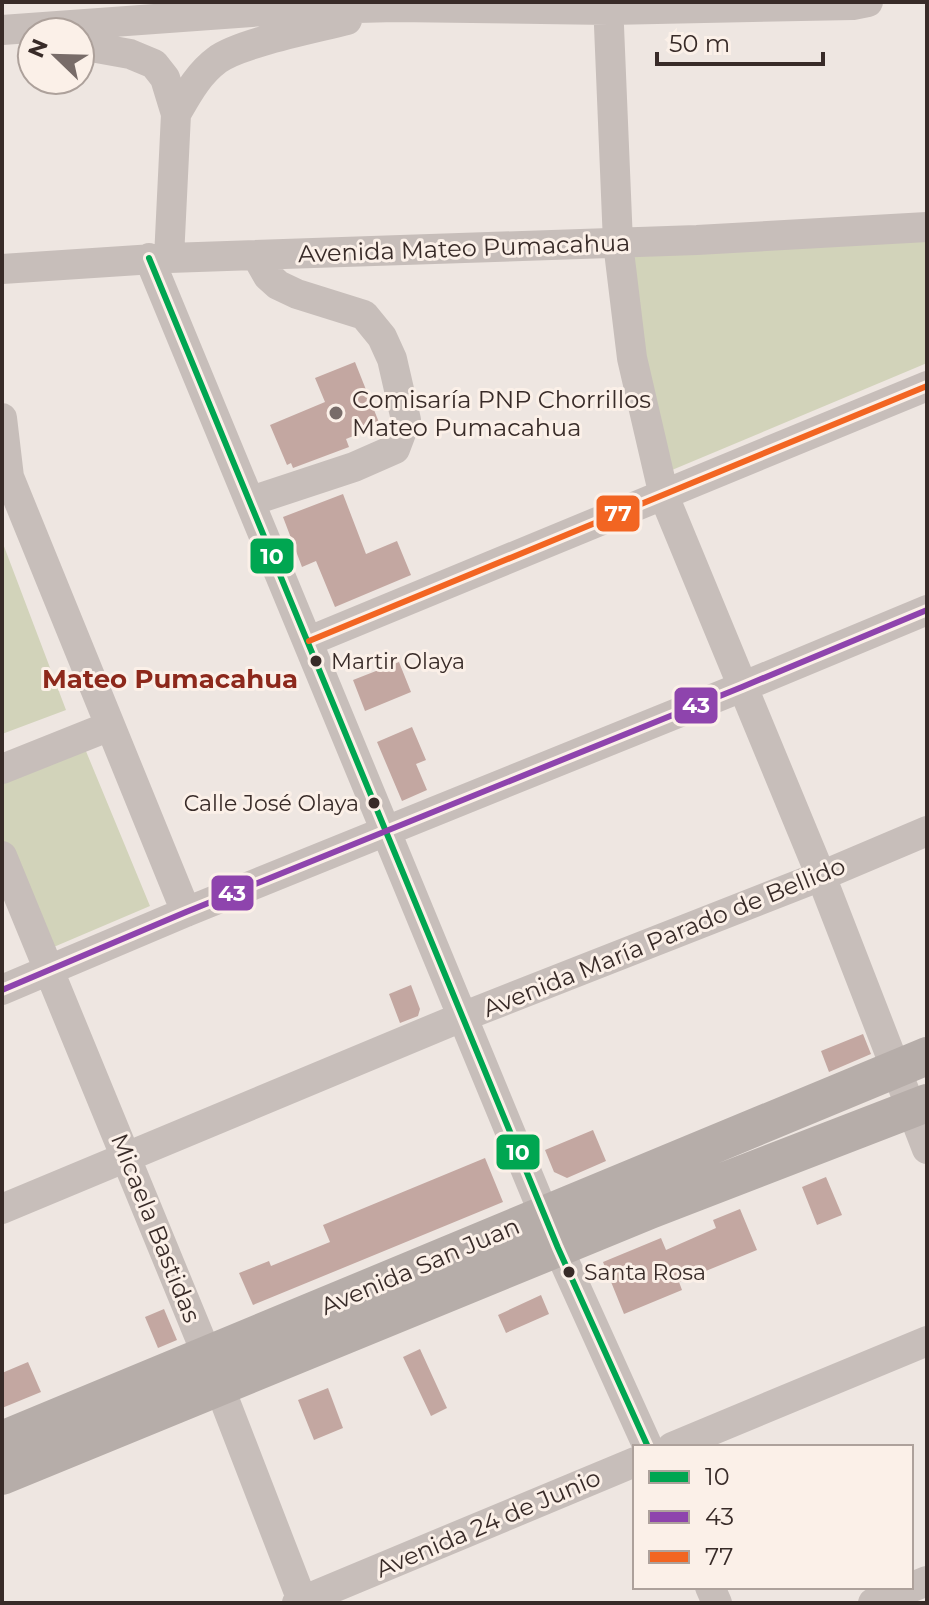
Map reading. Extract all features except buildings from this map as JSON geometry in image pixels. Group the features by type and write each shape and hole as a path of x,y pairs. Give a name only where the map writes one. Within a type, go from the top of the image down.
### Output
{"main road":[{"name":"Avenida San Juan","path":"2,1440 213,1370 551,1231 911,1063"},
{"name":"Avenida San Juan","path":"551,1231 919,1107"},
{"name":"Avenida San Juan","path":"2,1476 213,1370"}],"street":[{"path":"2,31 122,12 278,6 853,5 868,2"},
{"path":"608,6 618,243 632,358 664,496 821,876 911,1063 927,1149"},
{"path":"176,114 202,73 219,58 243,48 396,7"},
{"path":"96,48 130,54 154,64 165,78 176,114 159,258 251,501 462,1017 551,1231 647,1445"},
{"name":"Avenida Mateo Pumacahua","path":"2,269 159,258 618,243 927,227"},
{"path":"251,501 354,467 395,449 406,420 392,359 382,337 364,315 278,285 268,276 256,255"},
{"path":"309,641 927,386"},
{"path":"2,418 6,476 186,912"},
{"path":"2,990 927,610"},
{"path":"2,769 110,726"},
{"name":"Avenida María Parado de Bellido","path":"2,1209 462,1017 821,876 927,831"},
{"name":"Micaela Bastidas","path":"2,856 213,1370 301,1602"},
{"path":"677,1445 927,1341"},
{"name":"Avenida 24 de Junio","path":"301,1602 633,1463"},
{"path":"873,1603 907,1589"}],"green space":[{"path":"927,236 927,363 672,470 646,380 632,251"},
{"path":"2,541 66,710 2,734"},
{"path":"83,744 150,906 49,949 2,837 2,775"}],"transit line":[{"name":"10","path":"149,258 558,1248 647,1445"},
{"name":"77","path":"309,641 927,386"},
{"name":"43","path":"2,990 927,610"}],"place":[{"name":"Comisaría PNP Chorrillos Mateo Pumacahua","path":"336,413"},
{"name":"Martir Olaya","path":"316,661"},
{"name":"Calle José Olaya","path":"374,803"},
{"name":"Santa Rosa","path":"569,1272"}],"district":[{"name":"Mateo Pumacahua","path":"170,679"}]}
